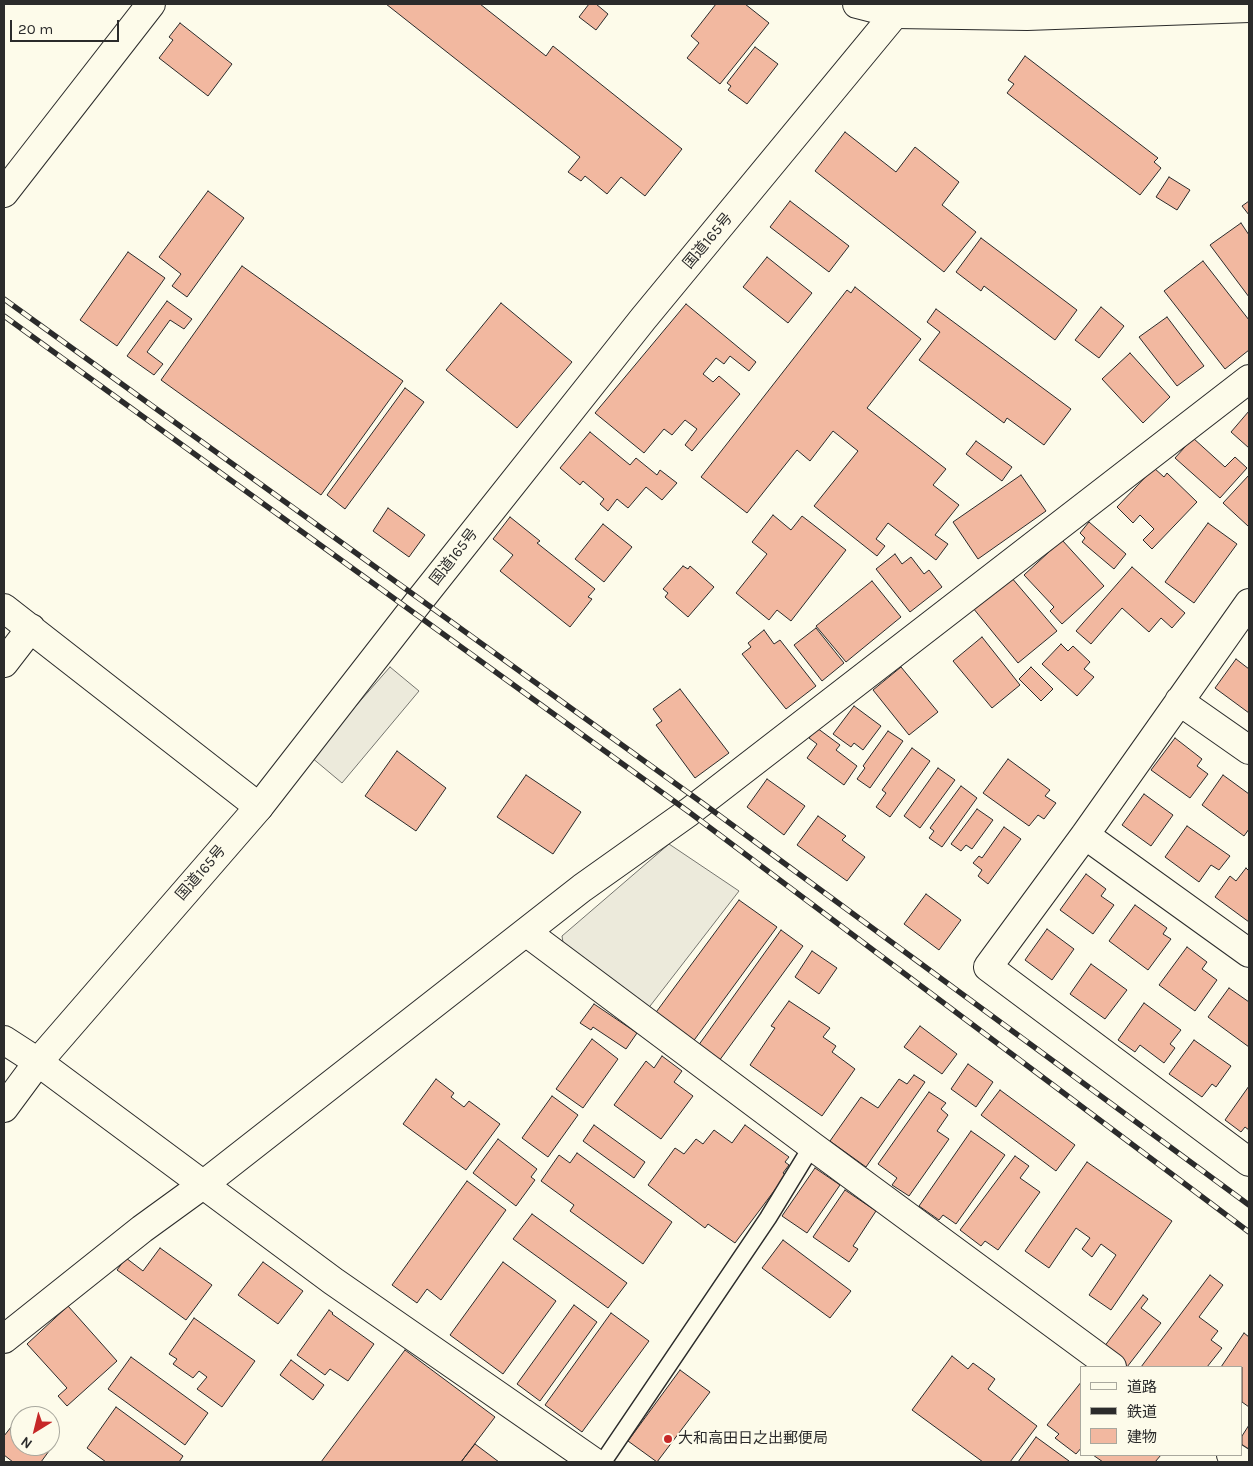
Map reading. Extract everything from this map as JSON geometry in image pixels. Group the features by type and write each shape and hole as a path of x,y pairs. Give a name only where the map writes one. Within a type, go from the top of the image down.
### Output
{"main road":[{"path":"4,193 151,4"},
{"path":"857,4 899,9 1027,16 1249,8"},
{"name":"国道165号","path":"4,1108 38,1062 259,807 420,600 643,320 899,9"},
{"path":"4,1339 142,1229 204,1184 582,888 689,812 1249,379"},
{"path":"1249,603 1085,835 988,966 1249,1162"},
{"path":"4,608 259,807"},
{"path":"4,663 31,628"},
{"path":"1179,701 1249,750"},
{"path":"1085,835 1249,953"},
{"path":"526,932 1111,1366"},
{"path":"4,1040 38,1062 333,1281 594,1462"}],"lane":[{"path":"603,1462 768,1218 812,1146"}],"shaded area":[{"path":"390,667 419,691 342,783 311,757"},
{"path":"669,844 739,891 647,1010 564,949 562,936"}],"building":[{"path":"386,4 480,4 546,56 553,46 682,149 645,196 621,177 607,194 585,176 581,181 568,172 580,157"},
{"path":"589,4 596,4 608,14 596,30 579,17"},
{"path":"716,4 745,4 769,23 720,84 687,58 699,43 691,36"},
{"path":"180,23 232,64 208,96 159,58 173,40 169,37"},
{"path":"755,47 778,64 747,104 728,90 731,86 727,83"},
{"path":"1025,56 1158,158 1154,162 1161,168 1140,195 1007,93 1014,84 1008,80"},
{"path":"845,132 896,172 915,147 959,182 942,205 976,232 944,272 815,171"},
{"path":"1169,177 1190,190 1177,210 1156,197"},
{"path":"208,191 244,218 187,297 172,286 181,274 159,257"},
{"path":"790,201 849,246 829,272 770,227"},
{"path":"1249,201 1249,215 1242,206"},
{"path":"1241,223 1249,235 1249,297 1210,245"},
{"path":"981,238 1077,310 1055,340 984,286 981,291 956,272"},
{"path":"128,252 165,278 117,346 80,320"},
{"path":"767,257 812,293 788,323 743,287"},
{"path":"1203,261 1249,320 1249,350 1225,369 1164,291"},
{"path":"242,266 403,381 321,495 161,380"},
{"path":"855,287 921,339 867,408 946,469 933,485 959,505 935,535 948,544 936,560 888,523 876,539 885,546 877,556 814,506 858,451 833,431 810,461 797,450 747,513 701,477 847,290 851,293"},
{"path":"167,301 192,319 184,329 170,320 147,352 163,364 154,375 127,356"},
{"path":"501,303 572,362 517,428 446,370"},
{"path":"686,304 756,362 749,371 730,356 724,364 716,358 703,374 713,382 719,376 740,394 692,451 685,445 697,429 685,420 672,435 664,429 644,453 595,413"},
{"path":"1101,307 1124,326 1099,358 1075,340"},
{"path":"936,309 1071,409 1044,445 1007,418 1004,423 919,360 940,332 927,322"},
{"path":"1167,317 1204,366 1177,386 1139,337"},
{"path":"1130,353 1170,397 1143,423 1102,379"},
{"path":"405,388 424,402 345,509 327,495"},
{"path":"1249,411 1249,448 1231,432"},
{"path":"590,432 630,465 636,458 657,475 660,470 677,483 662,500 646,487 628,508 617,499 608,511 600,504 604,499 583,481 580,485 560,468"},
{"path":"1193,438 1225,467 1235,457 1247,468 1220,498 1175,458"},
{"path":"976,441 1012,467 1002,481 966,454"},
{"path":"1154,468 1164,477 1167,473 1197,502 1152,549 1143,540 1154,529 1140,515 1133,523 1117,507"},
{"path":"1021,475 1046,511 978,559 953,522"},
{"path":"1249,475 1249,524 1248,526 1223,503"},
{"path":"388,508 425,535 409,557 373,531"},
{"path":"773,515 791,530 802,516 846,550 791,621 777,610 769,620 736,593 767,554 752,542"},
{"path":"510,517 540,541 537,543 595,589 588,597 592,599 570,627 500,571 513,555 493,539"},
{"path":"1089,522 1126,554 1114,569 1082,542 1085,538 1080,533"},
{"path":"1208,523 1237,544 1194,603 1165,582"},
{"path":"603,524 632,547 604,582 575,559"},
{"path":"1062,540 1104,586 1062,624 1050,611 1054,607 1024,575"},
{"path":"895,554 902,564 911,557 924,574 929,570 942,587 910,612 876,569"},
{"path":"683,566 688,569 690,566 714,587 688,617 665,597 668,593 663,589"},
{"path":"1132,567 1185,613 1172,628 1161,618 1149,632 1122,608 1091,644 1076,631"},
{"path":"1011,577 1057,631 1018,663 973,608"},
{"path":"872,581 901,617 846,662 816,626"},
{"path":"816,628 844,663 822,681 794,645"},
{"path":"764,630 774,644 780,640 816,686 786,709 742,654 751,647 748,643"},
{"path":"982,637 1020,685 992,708 953,661"},
{"path":"1061,644 1068,651 1073,646 1090,662 1084,669 1094,677 1077,696 1042,664"},
{"path":"1236,659 1249,669 1249,713 1215,688"},
{"path":"901,667 938,712 909,735 873,690"},
{"path":"1031,667 1053,689 1041,701 1019,679"},
{"path":"680,689 729,753 695,778 656,725 662,721 653,709"},
{"path":"854,706 881,726 863,750 854,743 851,747 833,734"},
{"path":"817,728 840,745 836,750 857,766 844,785 807,758 817,744 809,738"},
{"path":"888,731 903,741 870,788 857,779 865,768 863,766"},
{"path":"1175,738 1202,759 1197,766 1208,774 1190,798 1151,770"},
{"path":"912,748 930,761 890,817 876,807 886,793 882,790"},
{"path":"397,751 446,788 416,831 365,796"},
{"path":"1008,759 1050,790 1045,796 1056,803 1044,819 1038,815 1029,826 983,793"},
{"path":"938,768 955,780 920,828 904,816"},
{"path":"526,775 581,812 553,854 497,817"},
{"path":"1223,775 1249,794 1249,829 1244,836 1202,805"},
{"path":"767,779 805,806 784,835 747,807"},
{"path":"961,786 977,798 942,847 929,838 934,831 930,828"},
{"path":"1144,794 1173,815 1151,846 1122,825"},
{"path":"977,809 993,820 972,849 966,845 961,851 951,844"},
{"path":"818,816 846,836 842,840 865,857 847,881 797,845"},
{"path":"1187,826 1230,856 1219,870 1211,865 1199,882 1165,857"},
{"path":"1004,827 1021,839 988,884 978,876 982,870 973,863 979,856 982,858"},
{"path":"1246,868 1249,871 1249,922 1215,897 1230,876 1236,881"},
{"path":"1086,874 1106,889 1101,896 1114,905 1093,934 1060,910"},
{"path":"926,894 961,920 939,950 904,924"},
{"path":"739,900 777,927 692,1043 654,1015"},
{"path":"1135,905 1167,928 1163,934 1171,939 1148,970 1109,941"},
{"path":"1047,929 1074,949 1052,980 1025,960"},
{"path":"781,930 803,946 719,1061 698,1046"},
{"path":"1187,947 1207,962 1202,969 1217,980 1195,1011 1159,985"},
{"path":"812,951 837,968 819,994 795,977"},
{"path":"1091,964 1127,990 1105,1019 1070,994"},
{"path":"1229,988 1249,1002 1249,1047 1208,1017"},
{"path":"789,1001 830,1028 823,1037 836,1046 832,1052 855,1069 822,1116 750,1065 775,1028 771,1026"},
{"path":"1144,1003 1181,1030 1170,1044 1175,1048 1164,1063 1140,1045 1135,1052 1118,1040"},
{"path":"594,1004 637,1033 626,1049 593,1027 591,1030 580,1023"},
{"path":"920,1026 957,1054 942,1074 904,1047"},
{"path":"592,1039 618,1059 583,1108 556,1089"},
{"path":"1194,1040 1231,1066 1216,1087 1212,1084 1202,1097 1169,1074"},
{"path":"662,1056 682,1071 674,1082 693,1096 661,1139 614,1105 646,1061 654,1068"},
{"path":"968,1064 993,1082 976,1107 951,1089"},
{"path":"914,1075 925,1082 866,1167 830,1141 861,1097 878,1108 899,1079 907,1084"},
{"path":"436,1079 454,1093 451,1097 464,1107 469,1101 500,1124 466,1170 403,1124"},
{"path":"1249,1086 1249,1130 1245,1127 1241,1132 1225,1120"},
{"path":"1000,1090 1075,1145 1056,1171 981,1115"},
{"path":"929,1092 946,1103 941,1109 948,1115 937,1131 949,1139 909,1196 892,1185 897,1178 878,1164"},
{"path":"552,1096 578,1115 548,1157 522,1138"},
{"path":"594,1125 645,1162 634,1178 583,1141"},
{"path":"745,1125 789,1157 785,1162 789,1165 783,1173 786,1175 735,1243 708,1224 705,1228 648,1185 675,1148 684,1154 696,1139 703,1144 714,1130 732,1143"},
{"path":"971,1131 1005,1155 956,1224 943,1215 939,1220 919,1206"},
{"path":"498,1139 537,1169 531,1177 535,1180 516,1206 473,1173"},
{"path":"577,1153 672,1222 643,1264 570,1211 574,1205 541,1181 559,1155 570,1163"},
{"path":"1015,1156 1029,1166 1020,1178 1040,1192 998,1250 985,1241 981,1246 960,1230"},
{"path":"1087,1162 1172,1221 1111,1310 1089,1295 1116,1255 1101,1244 1092,1257 1082,1249 1090,1238 1076,1228 1049,1268 1025,1251"},
{"path":"815,1168 840,1185 807,1233 782,1216"},
{"path":"467,1181 506,1210 441,1300 427,1289 417,1303 392,1285"},
{"path":"845,1190 876,1211 853,1246 858,1249 849,1262 813,1237"},
{"path":"532,1214 627,1283 608,1308 513,1239"},
{"path":"783,1240 851,1291 830,1318 762,1268"},
{"path":"160,1248 212,1285 186,1320 117,1270 126,1258 143,1271"},
{"path":"263,1262 303,1291 278,1324 238,1295"},
{"path":"503,1262 556,1301 503,1374 450,1335"},
{"path":"1210,1275 1223,1285 1199,1317 1218,1331 1211,1340 1222,1348 1208,1366 1142,1366"},
{"path":"1143,1295 1148,1299 1141,1308 1161,1323 1128,1366 1122,1366 1101,1351"},
{"path":"574,1305 597,1322 540,1401 517,1384"},
{"path":"68,1306 117,1361 67,1406 58,1396 67,1388 27,1344"},
{"path":"329,1310 374,1344 348,1381 330,1369 325,1375 297,1355"},
{"path":"611,1313 649,1341 582,1432 545,1405"},
{"path":"194,1318 255,1361 222,1407 197,1389 207,1377 199,1371 193,1378 173,1364 177,1359 169,1354"},
{"path":"1244,1333 1249,1337 1249,1407 1243,1403 1243,1366 1222,1366"},
{"path":"405,1350 495,1417 461,1462 321,1462"},
{"path":"952,1356 968,1369 973,1363 995,1379 988,1389 1037,1426 1010,1462 983,1462 912,1410"},
{"path":"131,1357 208,1413 185,1445 108,1389"},
{"path":"291,1360 324,1385 313,1400 280,1375"},
{"path":"680,1370 710,1392 657,1462 628,1441"},
{"path":"1080,1384 1080,1449 1076,1454 1055,1438 1059,1434 1047,1425"},
{"path":"116,1407 183,1456 179,1462 106,1462 87,1448"},
{"path":"1249,1425 1249,1460 1243,1455 1243,1434"},
{"path":"10,1428 10,1456 45,1456 41,1462 13,1462 4,1455 4,1436"},
{"path":"1036,1437 1069,1461 1018,1462"},
{"path":"475,1444 499,1462 461,1462"},
{"path":"1094,1456 1160,1456 1155,1462 1103,1462"}],"railway":[{"path":"4,299 701,802 1249,1205"},
{"path":"4,316 689,812 1249,1232"}],"place":[{"name":"大和高田日之出郵便局","path":"668,1439"}]}
